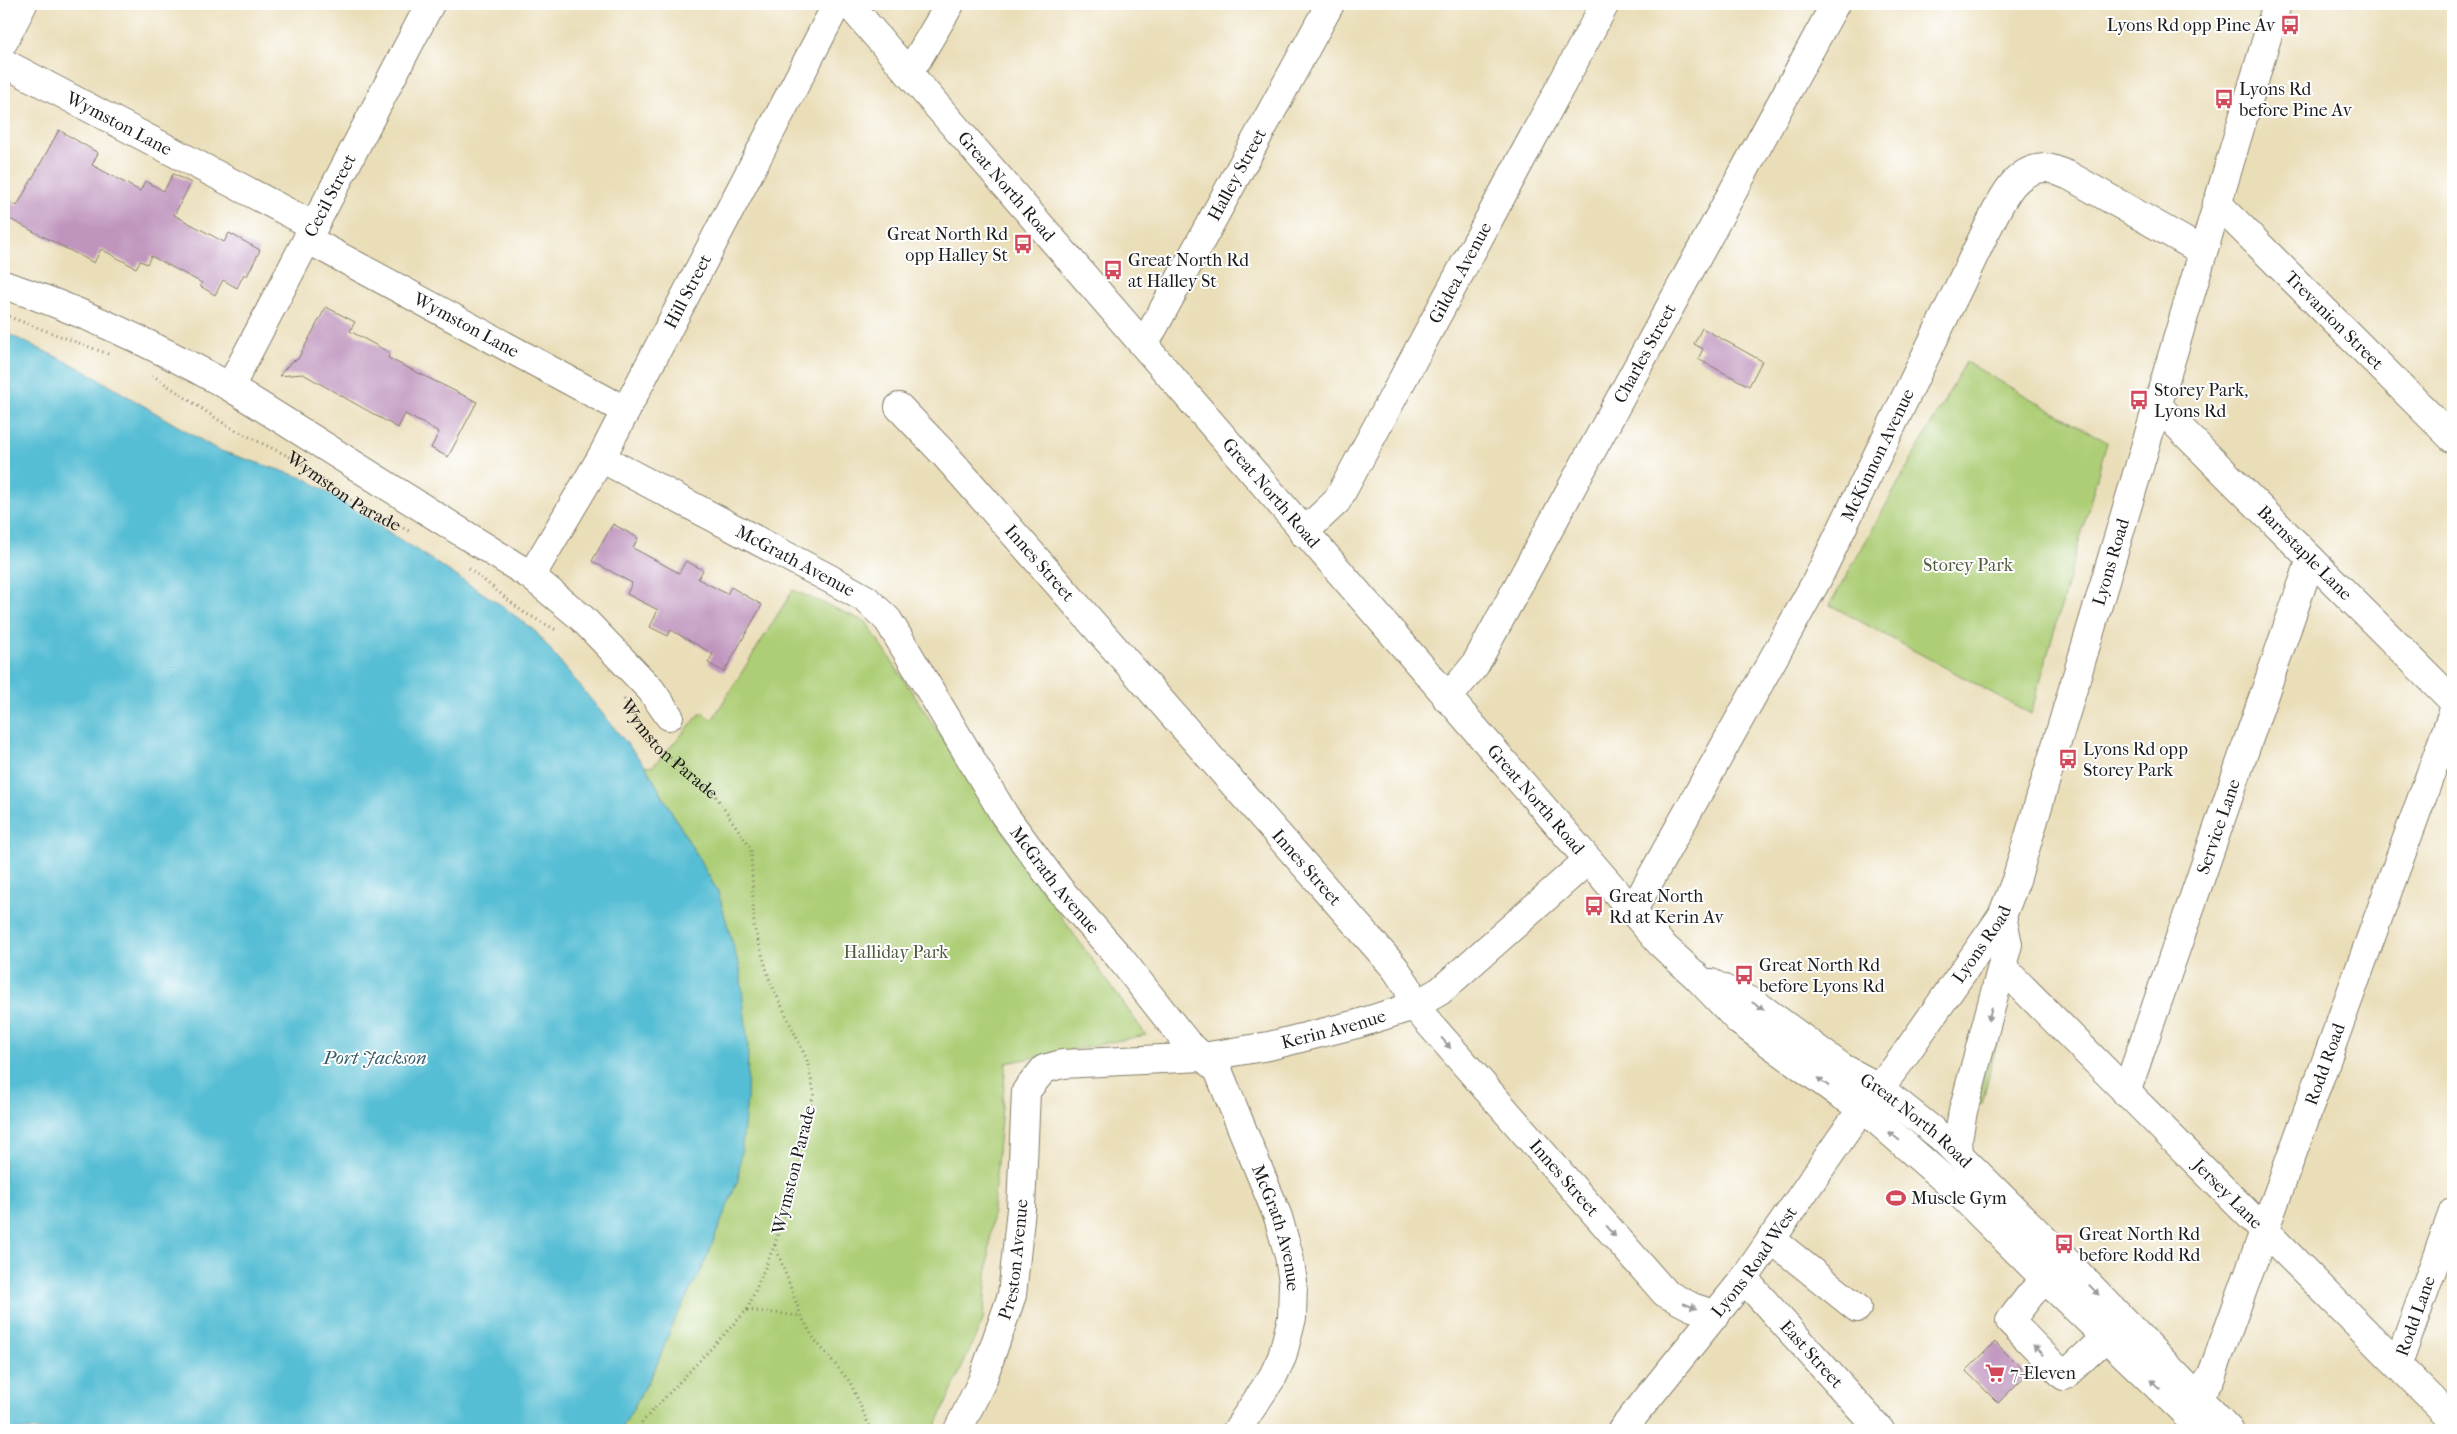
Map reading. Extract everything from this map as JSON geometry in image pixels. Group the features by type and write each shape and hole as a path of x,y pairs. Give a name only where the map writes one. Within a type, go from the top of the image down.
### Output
{"street":[{"path":"4,41 23,4"},
{"name":"Cecil Street","path":"230,387 430,4"},
{"name":"Hill Street","path":"531,576 601,458 837,4"},
{"name":"Great North Road","path":"849,4 1447,699 1661,944 1698,978 1756,1004 1843,1068 1954,1188 2046,1280 2116,1329"},
{"path":"908,74 950,4"},
{"name":"Halley Street","path":"1144,345 1330,4"},
{"name":"Gildea Avenue","path":"1304,533 1336,502 1605,4"},
{"name":"Charles Street","path":"1447,699 1475,665 1835,4"},
{"name":"Lyons Road","path":"1871,1098 1899,1063 2002,916 2016,880 2276,4"},
{"name":"Wymston Lane","path":"4,63 310,232 626,411"},
{"name":"McKinnon Avenue","path":"1632,912 1817,580 1985,233 2012,183 2024,173 2046,168 2068,175 2202,251"},
{"name":"Trevanion Street","path":"2217,203 2453,439"},
{"name":"Wymston Parade","path":"4,286 56,303 185,362 230,387 531,576 582,618 651,690 669,716"},
{"name":"Barnstaple Lane","path":"2157,404 2453,700"},
{"name":"Innes Street","path":"899,407 944,455 1395,968 1407,986 1414,1006 1665,1293 1692,1307 1716,1314"},
{"name":"McGrath Avenue","path":"601,458 866,599 888,620 1005,816 1060,890 1120,958 1187,1043 1218,1070 1278,1217 1290,1256 1293,1282 1292,1318 1282,1357 1273,1376 1237,1430"},
{"name":"Service Lane","path":"2126,1093 2311,559"},
{"name":"Rodd Road","path":"2195,1414 2211,1377 2265,1231 2453,712"},
{"name":"Kerin Avenue","path":"1033,1081 1044,1069 1062,1064 1203,1057 1269,1046 1357,1024 1414,1006 1440,992 1588,860"},
{"path":"1959,1154 1958,1139 1963,1111 2008,944 2002,916"},
{"name":"Jersey Lane","path":"2002,967 2453,1420"},
{"name":"Preston Avenue","path":"958,1430 982,1381 1012,1295 1021,1209 1026,1091 1033,1081"},
{"name":"Great North Road","path":"1871,1098 1941,1137 2066,1261 2116,1329 2195,1414 2229,1430"},
{"name":"Lyons Road West","path":"1622,1430 1744,1279 1871,1098"},
{"name":"Rodd Lane","path":"2398,1364 2453,1212"},
{"path":"1771,1239 1857,1308"},
{"path":"2066,1261 2046,1280 2010,1321 2064,1376 2116,1329"},
{"name":"East Street","path":"1744,1279 1880,1430"}],"path":[{"path":"4,315 111,355"},
{"name":"Wymston Parade","path":"145,370 229,427 294,459 359,506 412,532"},
{"path":"466,565 523,612 560,633"},
{"name":"Wymston Parade","path":"623,697 638,722 659,748 715,795 751,849 754,927 770,981 807,1060 814,1093 794,1181 775,1244 747,1310 642,1422 639,1430"},
{"path":"775,1244 801,1316 814,1339 850,1382 871,1430"},
{"path":"747,1310 801,1316"}],"green space":[{"name":"Storey Park","path":"1966,362 2107,442 2031,714 1830,605"},
{"name":"Halliday Park","path":"793,590 866,622 1040,887 1146,1035 1006,1063 983,1320 934,1430 621,1430 655,1369 673,1323 718,892 646,767 653,766 702,712 712,720"},
{"path":"1994,1032 1998,1037 1982,1104 1977,1104"}],"water":[{"name":"Port Jackson","path":"4,332 80,368 218,450 307,479 501,605 536,632 646,767 718,892 740,969 748,1047 747,1100 738,1180 702,1269 673,1323 655,1369 621,1430 4,1430"}],"building":[{"path":"59,130 98,153 92,165 140,191 145,181 164,191 173,174 191,183 174,215 224,242 229,233 260,250 247,276 244,274 237,288 223,280 215,295 200,286 202,283 151,256 147,264 140,261 136,268 101,249 94,263 4,216 4,199 17,206"},
{"path":"326,307 355,322 350,331 390,353 388,358 477,402 448,457 431,448 439,432 405,414 398,428 303,374 279,376 291,362 298,359"},
{"path":"1702,328 1762,361 1749,386 1698,359 1703,349 1694,344"},
{"path":"613,524 638,538 633,548 679,573 686,561 703,570 698,579 727,594 731,587 762,605 724,672 708,663 713,654 671,630 668,636 650,627 658,610 627,594 632,583 592,561"},
{"name":"7-Eleven","path":"1995,1342 2024,1371 2021,1375 2024,1377 1998,1403 1966,1371"}],"place":[{"name":"Lyons Rd opp Pine Av","path":"2290,25"},
{"name":"Lyons Rd before Pine Av","path":"2224,99"},
{"name":"Great North Rd opp Halley St","path":"1023,244"},
{"name":"Great North Rd at Halley St","path":"1113,270"},
{"name":"Storey Park, Lyons Rd","path":"2139,400"},
{"name":"Lyons Rd opp Storey Park","path":"2068,759"},
{"name":"Great North Rd at Kerin Av","path":"1594,906"},
{"name":"Great North Rd before Lyons Rd","path":"1744,975"},
{"name":"Muscle Gym","path":"1896,1198"},
{"name":"Great North Rd before Rodd Rd","path":"2064,1244"},
{"name":"7-Eleven","path":"1995,1373"}]}
